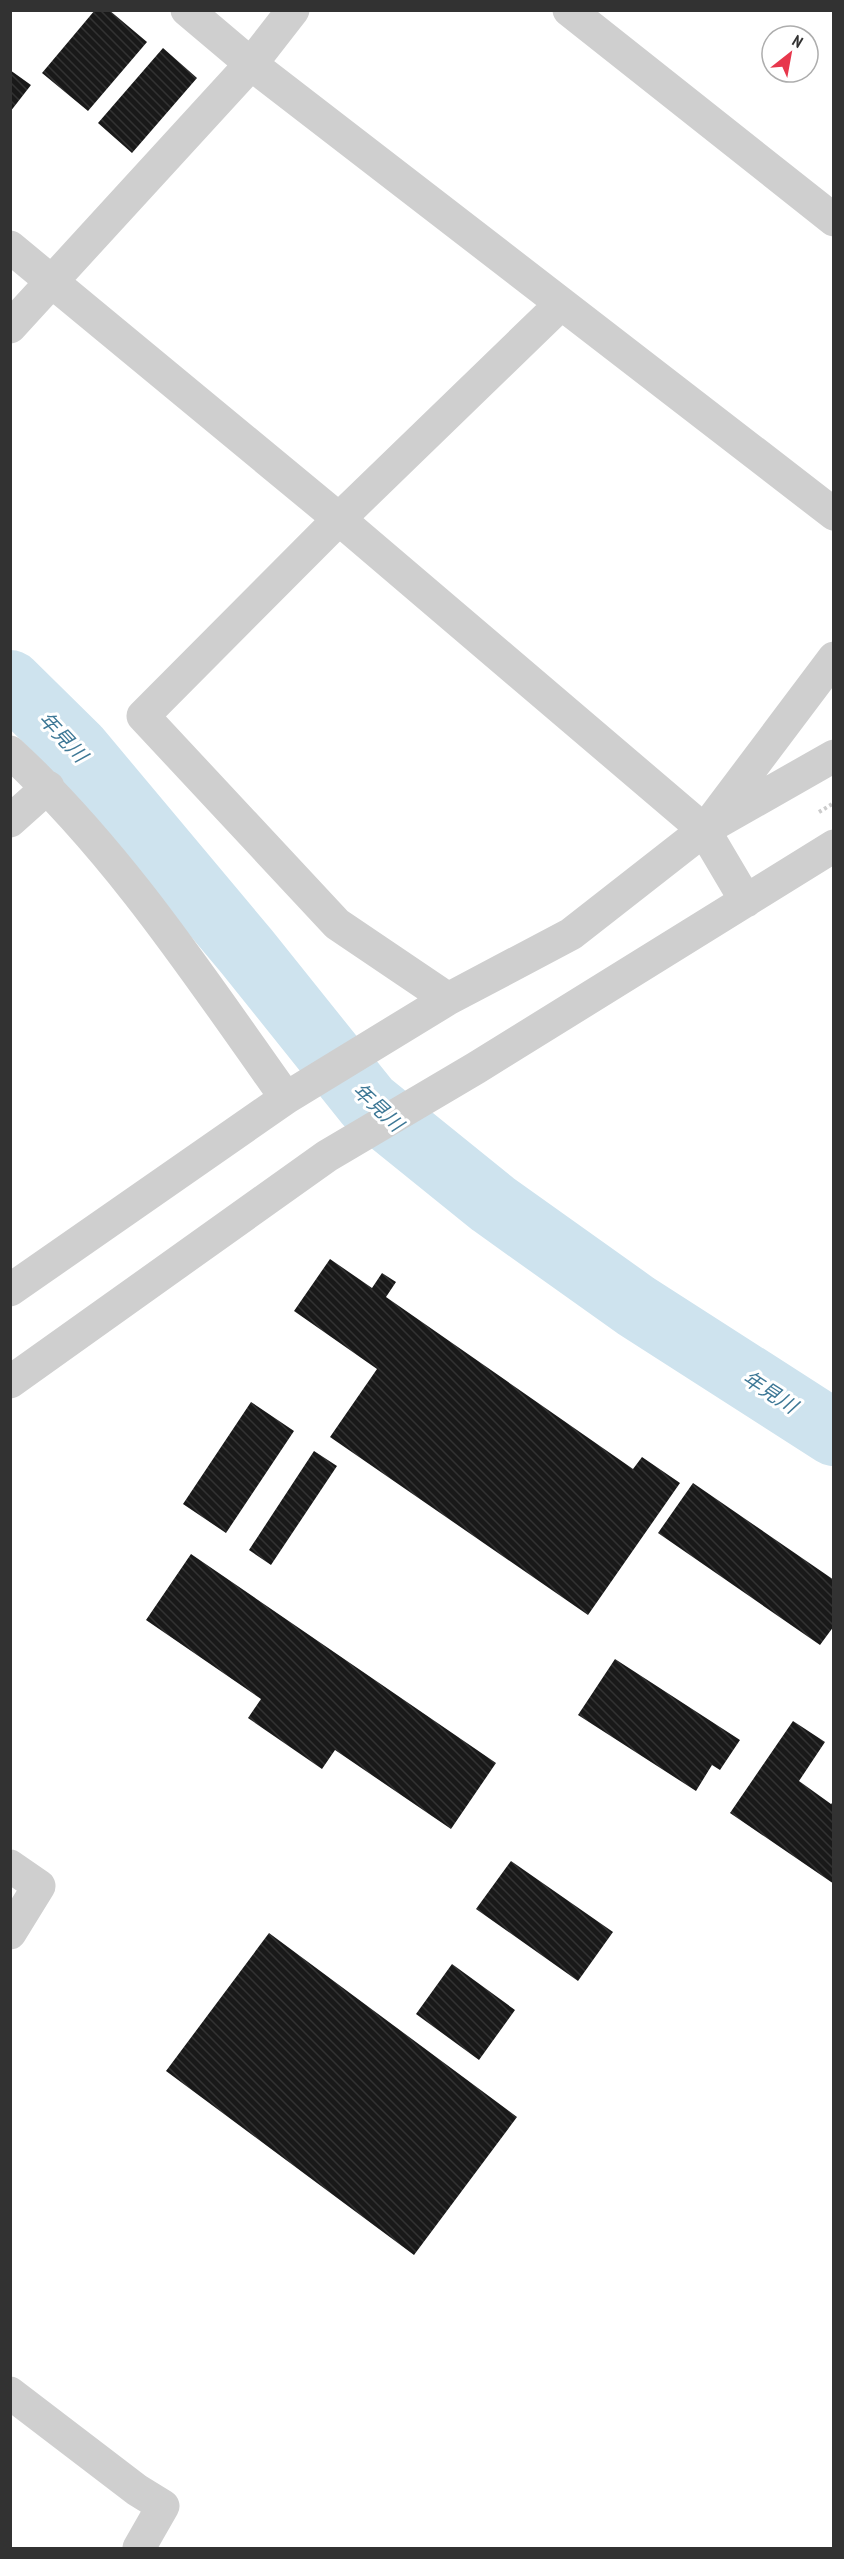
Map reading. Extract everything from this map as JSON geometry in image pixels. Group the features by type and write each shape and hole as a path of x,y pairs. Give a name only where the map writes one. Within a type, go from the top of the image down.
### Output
{"street":[{"path":"187,10 251,64 834,514"},
{"path":"10,327 251,64 293,10"},
{"path":"569,10 834,220"},
{"path":"10,247 53,280 339,519 704,830 746,901"},
{"path":"441,1003 337,924 143,716 339,519 561,304"},
{"path":"704,830 834,658"},
{"path":"10,752 48,787 141,895 286,1098"},
{"path":"10,1290 286,1098 441,1003 571,934 704,830 834,756"},
{"path":"10,821 48,787"},
{"path":"10,1383 327,1156 476,1068 834,846"},
{"path":"10,1866 39,1886 10,1933"},
{"path":"10,2393 137,2490 163,2506 139,2548"}],"building":[{"path":"95,10 109,10 147,42 88,111 42,73"},
{"path":"163,48 197,78 132,153 98,123"},
{"path":"10,70 31,85 10,112"},
{"path":"330,1259 372,1288 382,1273 396,1282 386,1297 633,1469 642,1457 680,1483 588,1615 330,1437 377,1369 294,1311"},
{"path":"251,1402 294,1431 226,1533 183,1504"},
{"path":"314,1451 337,1466 271,1565 249,1550"},
{"path":"693,1483 834,1580 834,1626 820,1645 658,1533"},
{"path":"191,1554 496,1763 451,1829 335,1750 322,1769 248,1718 261,1699 146,1620"},
{"path":"615,1659 740,1740 720,1770 712,1765 696,1791 578,1715"},
{"path":"793,1721 825,1742 799,1781 831,1804 834,1801 834,1884 730,1813"},
{"path":"511,1861 613,1932 578,1981 476,1909"},
{"path":"269,1933 517,2117 414,2255 166,2071"},
{"path":"452,1964 515,2010 479,2060 416,2014"}],"waterway":[{"name":"年見川","path":"10,683 77,749 247,952 368,1103 493,1204 636,1306 834,1433"}]}
